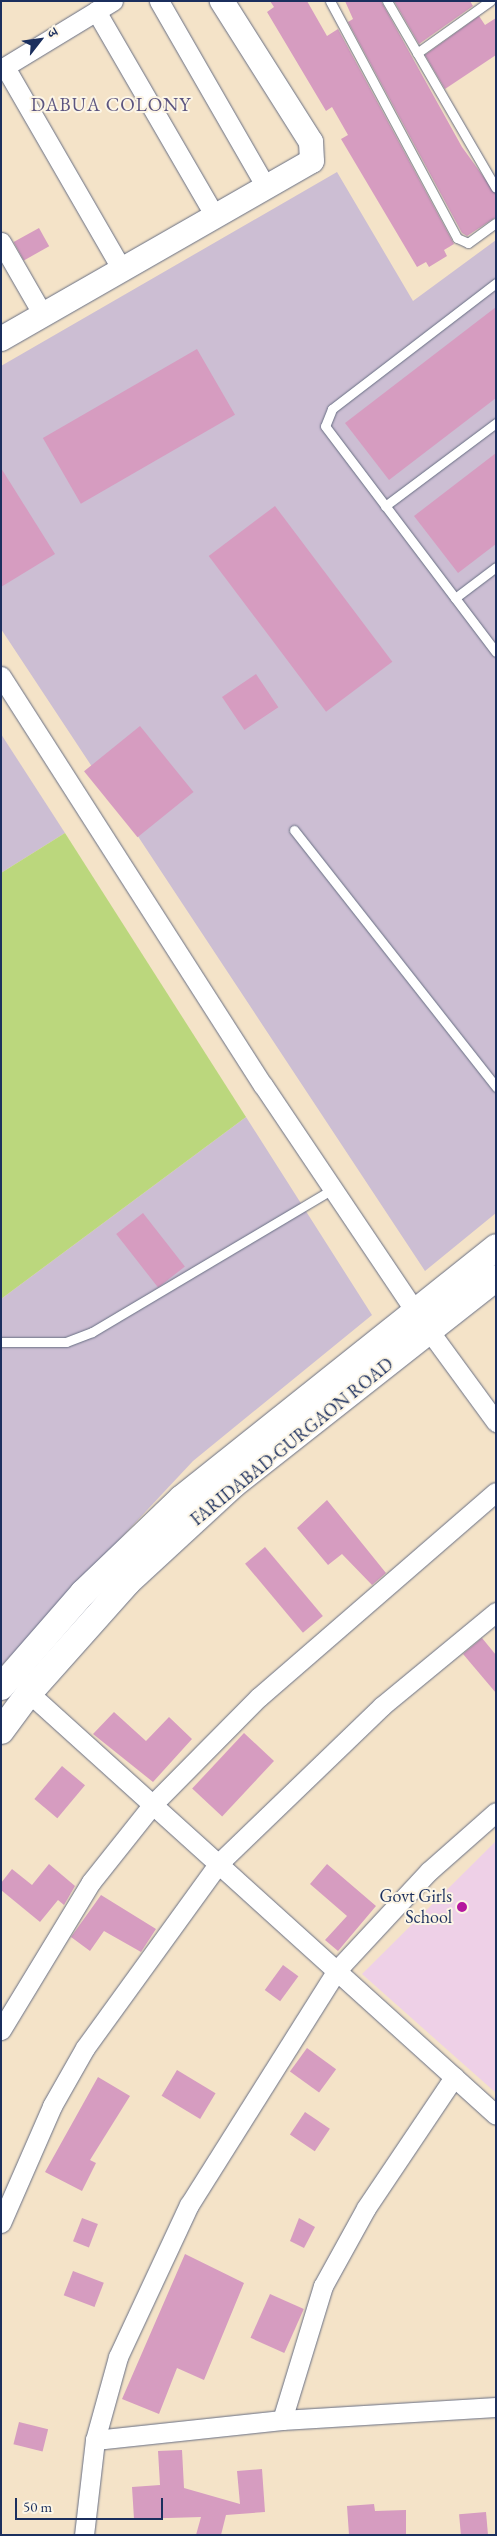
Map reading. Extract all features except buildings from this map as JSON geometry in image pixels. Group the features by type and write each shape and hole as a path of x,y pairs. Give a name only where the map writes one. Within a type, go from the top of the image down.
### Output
{"main road":[{"name":"FARIDABAD-GURGAON ROAD","path":"1,1731 29,1693 128,1582 233,1485 421,1321 496,1247"},
{"name":"FARIDABAD-GURGAON ROAD","path":"1,1687 83,1593 182,1498 421,1321 496,1278"}],"street":[{"path":"113,1 3,68 122,270"},
{"path":"158,1 266,187"},
{"path":"1,339 266,187 305,167 315,152 222,1"},
{"path":"96,11 215,216"},
{"path":"1,242 43,315"},
{"path":"1,676 333,1189 421,1321 496,1422"},
{"path":"1,2030 91,1882 153,1804 259,1697 496,1492"},
{"path":"1,2223 52,2106 85,2048 219,1863 382,1706 496,1612"},
{"path":"29,1693 496,2115"},
{"path":"84,2535 95,2440 118,2357 169,2241 337,1970 429,1871 496,1812"},
{"path":"282,2420 326,2279 366,2208 454,2077"},
{"path":"95,2440 282,2420 496,2407"}],"lane":[{"path":"330,1 457,238 468,243 496,223"},
{"path":"387,1 496,188"},
{"path":"417,53 490,1"},
{"path":"496,283 327,414 328,434 496,652"},
{"path":"385,506 496,423"},
{"path":"455,598 496,567"},
{"path":"294,830 496,1087"},
{"path":"1,1342 66,1342 92,1332 333,1189"}],"shaded area":[{"path":"337,172 413,301 496,240 496,1213 425,1271 1,629 1,366"},
{"path":"1,734 65,833 1,873"},
{"path":"246,1117 372,1315 193,1461 1,1666 1,1299"},
{"name":"Govt Girls School","path":"496,1841 496,2093 362,1974"}],"green space":[{"path":"65,833 246,1117 1,1299 1,873"}],"place":[{"name":"Govt Girls School","path":"462,1907"}],"district":[{"name":"DABUA COLONY","path":"111,105"}]}
